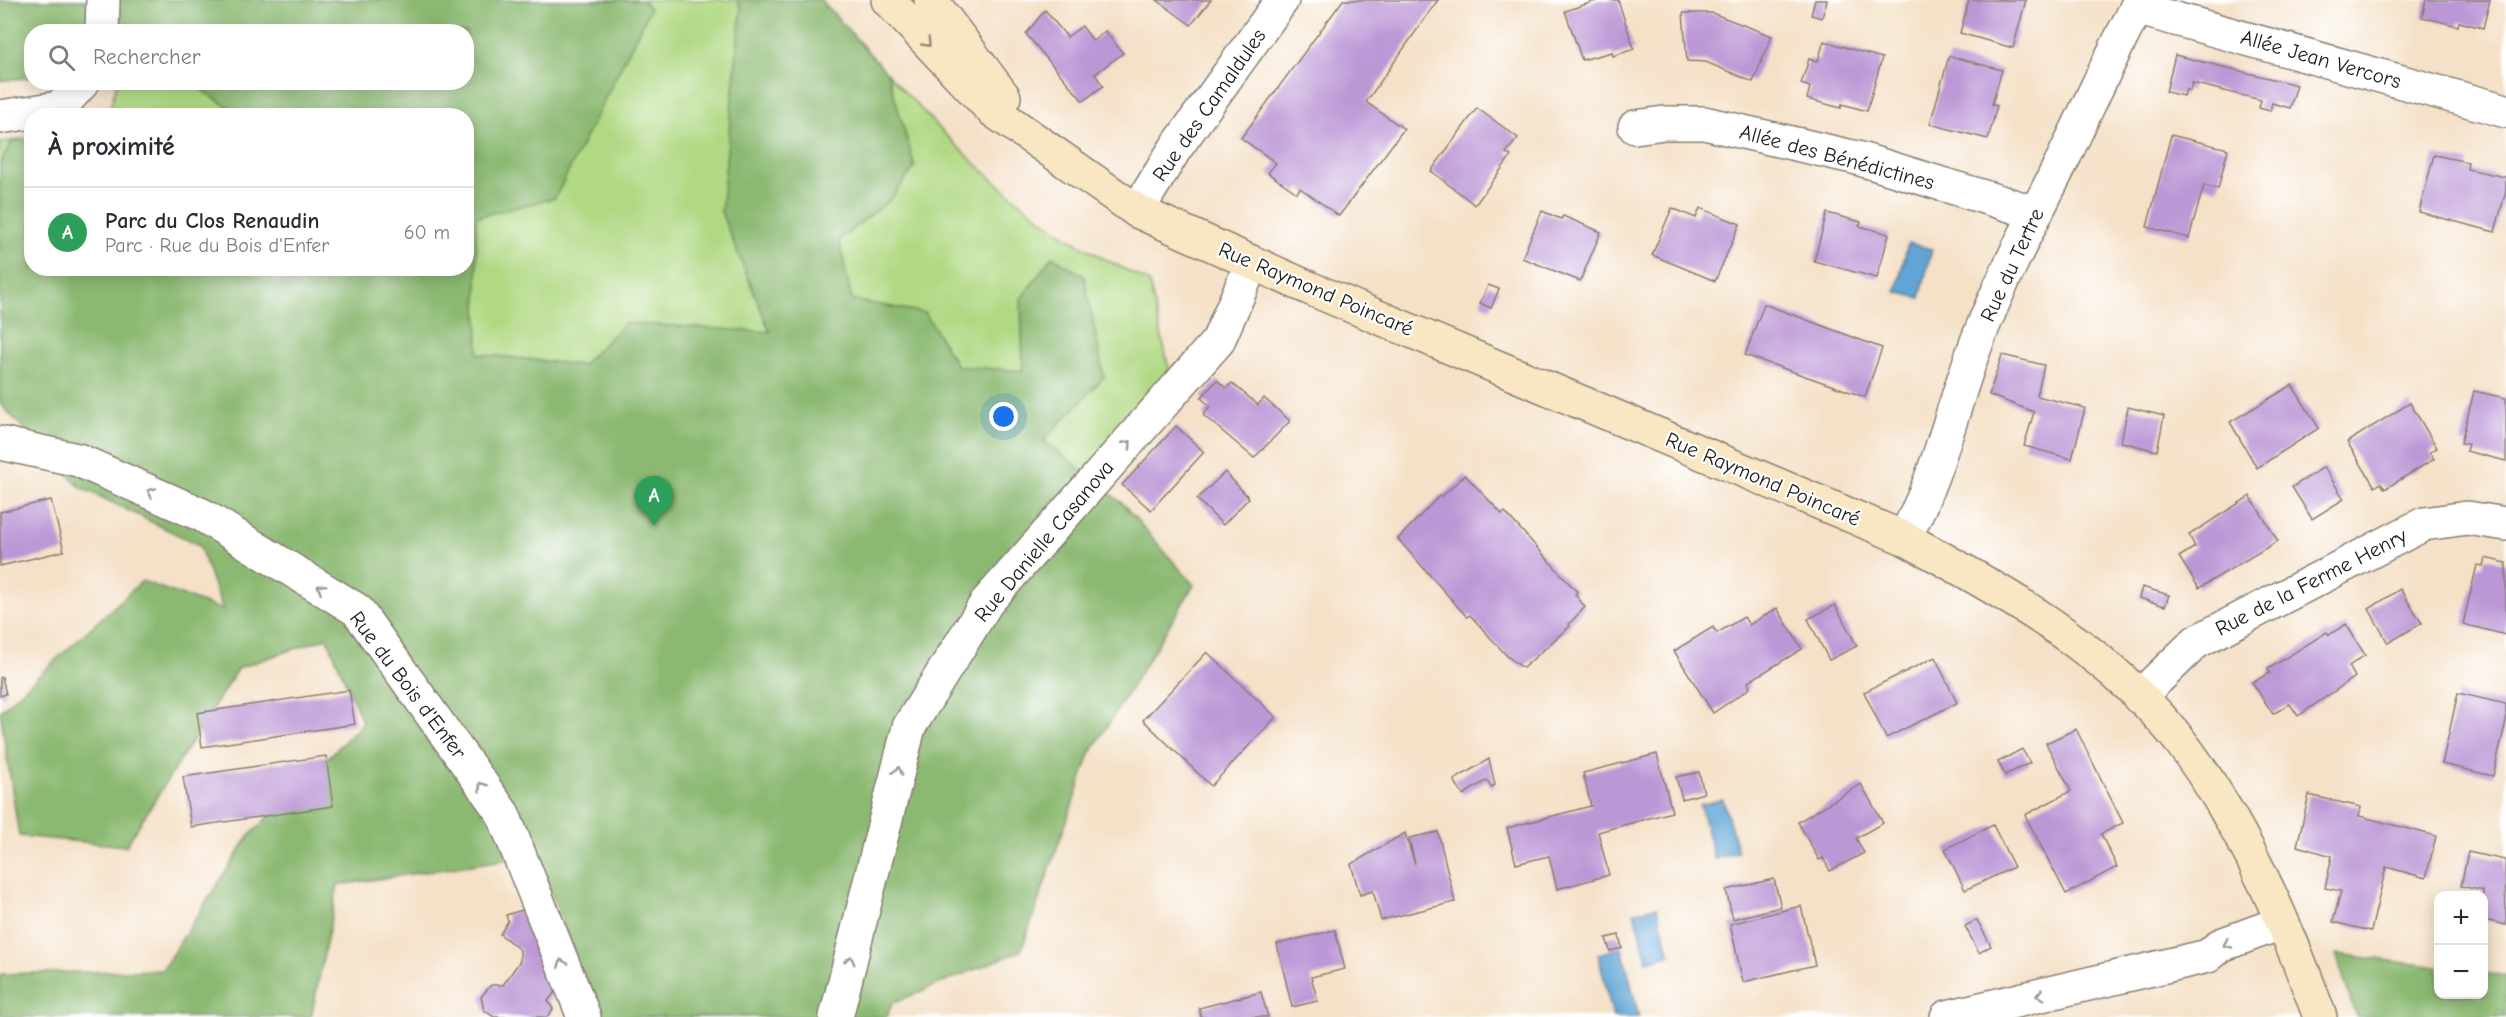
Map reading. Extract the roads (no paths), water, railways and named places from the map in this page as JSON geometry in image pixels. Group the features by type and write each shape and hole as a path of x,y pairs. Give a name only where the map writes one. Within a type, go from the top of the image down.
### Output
{"main road":[{"name":"Rue Raymond Poincaré","path":"888,0 991,109 1137,211 1252,263 1904,538 1982,580 2026,607 2087,652 2139,697 2192,758 2241,837 2281,923 2320,1017"},
{"name":"Rue Raymond Poincaré","path":"931,0 1034,137"}],"street":[{"path":"102,24 103,0"},
{"name":"Rue des Camaldules","path":"1137,211 1175,149 1282,0"},
{"name":"Allée Jean Vercors","path":"2139,4 2506,111"},
{"name":"Rue du Tertre","path":"1904,538 1920,509 1945,445 1967,367 1990,307 2016,249 2139,4"},
{"path":"59,108 76,90"},
{"path":"0,117 24,113"},
{"name":"Allée des Bénédictines","path":"1635,127 1664,123 1704,123 1857,158 2036,213"},
{"name":"Rue Danielle Casanova","path":"836,1017 909,727 987,602 1218,341 1252,263"},
{"name":"Rue du Bois d'Enfer","path":"0,443 78,460 202,515 357,610 502,814 584,1017"},
{"name":"Rue de la Ferme Henry","path":"2139,697 2196,642 2424,524 2466,519 2506,524"},
{"path":"1947,1017 2208,956 2221,945 2281,923"}],"water":[{"path":"1908,243 1932,249 1920,298 1896,292"},
{"path":"1723,799 1738,852 1714,859 1700,805"},
{"path":"1657,907 1670,955 1647,961 1634,912"},
{"path":"1622,948 1639,1017 1613,1017 1598,954"}],"place":[{"name":"Parc du Clos Renaudin","path":"654,526"}]}
